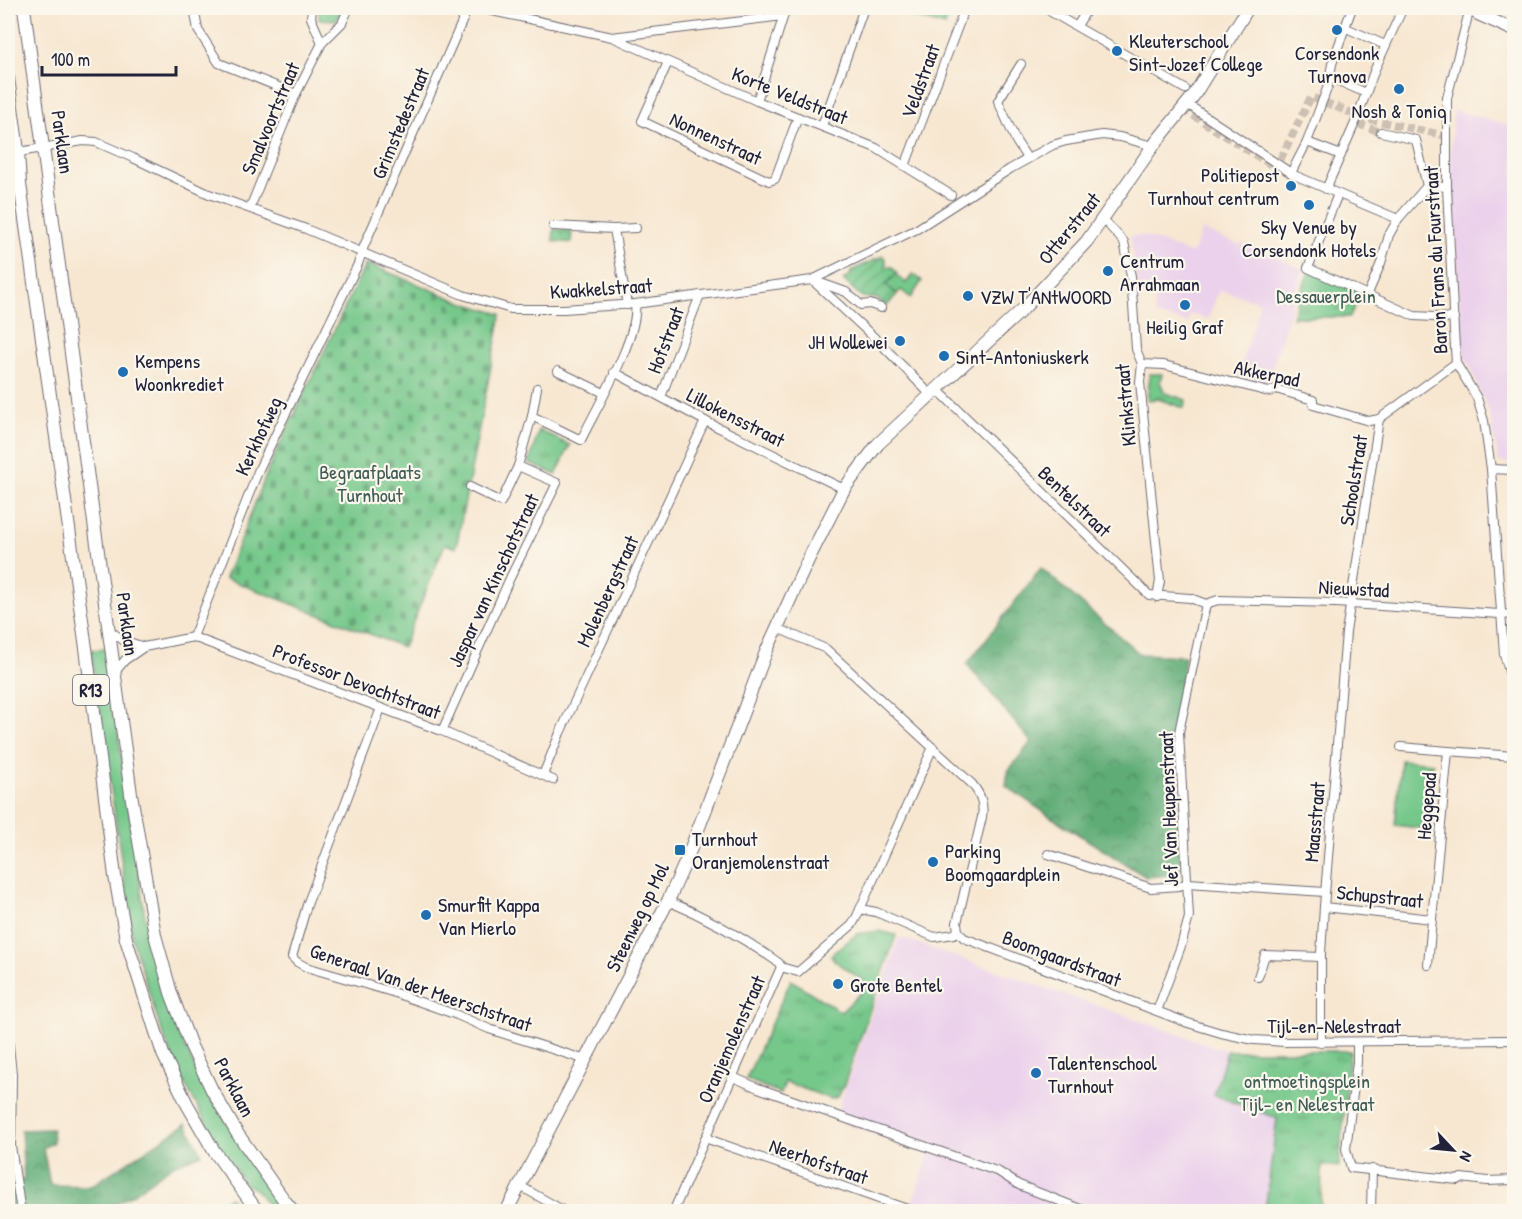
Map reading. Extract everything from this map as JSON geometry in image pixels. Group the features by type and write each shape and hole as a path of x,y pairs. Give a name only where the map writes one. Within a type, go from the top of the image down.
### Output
{"main road":[{"name":"Parklaan","path":"24,8 45,147 131,794 155,935 171,993 191,1046 212,1090 237,1133 294,1212"},
{"name":"Otterstraat","path":"777,627 843,489 878,444 901,420 934,392 1044,288 1087,241 1153,146 1194,95 1248,8"},
{"path":"1470,8 1478,14 1515,30"},
{"name":"R13","path":"8,78 13,153 20,184 86,648 115,876 126,939 163,1054 187,1104 214,1151 258,1212"},
{"name":"Steenweg op Mol","path":"506,1212 668,901 686,861 777,627"}],"street":[{"path":"194,8 198,30 219,63 296,94"},
{"path":"312,8 311,18 322,43"},
{"name":"Smalvoortstraat","path":"250,208 296,94 322,43 342,23 349,8"},
{"name":"Grimstedestraat","path":"362,253 468,8"},
{"path":"478,8 612,37 785,12 757,101"},
{"path":"822,126 864,8"},
{"name":"Veldstraat","path":"905,166 965,8"},
{"path":"1044,8 1185,89"},
{"path":"1077,26 1088,8"},
{"path":"1291,173 1308,138 1328,86 1344,27 1352,8"},
{"path":"1403,8 1385,45 1357,123 1341,155 1332,192 1332,209 1308,268 1414,316 1454,318"},
{"name":"Baron Frans du Fourstraat","path":"1470,8 1447,98 1447,187 1456,363 1477,398 1484,421 1491,469 1503,654 1515,688"},
{"path":"1344,27 1385,45"},
{"name":"Korte Veldstraat","path":"612,37 757,101 876,148 951,195"},
{"name":"Nonnenstraat","path":"668,62 642,122 769,181 775,179 798,117"},
{"path":"1021,64 998,101 1016,141 1027,158"},
{"path":"1329,77 1366,93"},
{"path":"1187,104 1291,173 1398,219"},
{"path":"1381,132 1416,140 1427,186"},
{"name":"Kwakkelstraat","path":"13,153 84,141 106,145 209,194 250,208 463,295 511,309 564,309 631,304 812,280 932,221 1027,158 1066,141 1102,135 1120,137 1153,146"},
{"path":"1308,138 1341,155"},
{"path":"1427,186 1447,187"},
{"path":"1367,296 1381,263 1389,235 1398,219 1427,186"},
{"name":"Klinkstraat","path":"1103,219 1124,242 1131,276 1136,349 1142,364 1141,393 1160,581 1157,597"},
{"path":"553,226 636,228"},
{"path":"532,416 581,440 632,334 637,314 631,304 614,229"},
{"name":"Kerkhofweg","path":"193,637 260,469 362,253"},
{"path":"812,280 846,292 861,305 870,304 881,308"},
{"name":"Bentelstraat","path":"812,280 879,342 928,392 942,394 1128,576 1149,595 1157,597"},
{"name":"Hofstraat","path":"661,397 700,295"},
{"name":"Schoolstraat","path":"1350,604 1379,419 1456,363"},
{"name":"Akkerpad","path":"1142,364 1164,365 1269,392 1276,389 1312,400 1313,405 1369,421 1379,419"},
{"path":"558,371 605,392"},
{"name":"Lillokensstraat","path":"614,372 705,421 843,489"},
{"name":"Jaspar van Kinschotstraat","path":"470,487 501,502 518,466 537,388"},
{"name":"Molenbergstraat","path":"543,775 705,421"},
{"name":"Jaspar van Kinschotstraat","path":"442,731 510,579 557,483 518,466"},
{"path":"1491,469 1515,470"},
{"path":"1157,597 1190,598 1206,604"},
{"name":"Nieuwstad","path":"1206,604 1218,600 1350,604 1515,615"},
{"name":"Jef Van Heupenstraat","path":"1157,1011 1189,917 1179,732 1206,604"},
{"name":"Maasstraat","path":"1321,1043 1321,957 1324,907 1350,604"},
{"path":"777,627 826,649 972,784 981,797 983,808 957,923 958,931 954,934 934,937 876,912 860,909"},
{"path":"109,630 123,640 144,647"},
{"path":"115,672 125,660 144,647 193,637"},
{"name":"Professor Devochtstraat","path":"193,637 442,731 554,780"},
{"name":"Generaal Van der Meerschstraat","path":"381,708 304,912 292,957 306,968 392,992 489,1029 586,1060"},
{"path":"781,967 798,972 852,925 933,747"},
{"name":"Heggepad","path":"1401,747 1515,756"},
{"name":"Heggepad","path":"1437,864 1448,751"},
{"path":"1048,854 1150,888 1179,886 1188,883 1325,892"},
{"name":"Schupstraat","path":"1428,965 1437,864"},
{"name":"Oranjemolenstraat","path":"668,901 690,910 746,942 779,963 781,967 673,1212"},
{"name":"Schupstraat","path":"1324,907 1432,919"},
{"name":"Boomgaardstraat","path":"958,931 969,941 1157,1011"},
{"path":"1258,977 1265,955 1321,957"},
{"name":"Tijl-en-Nelestraat","path":"1157,1011 1221,1034 1254,1040 1321,1043 1515,1040"},
{"path":"8,1036 12,1074 11,1146 21,1212"},
{"path":"1357,1043 1357,1062 1346,1149 1351,1167 1458,1180 1461,1178 1487,1181 1515,1180"},
{"path":"733,1077 768,1092 999,1172 1019,1185 1088,1212"},
{"name":"Neerhofstraat","path":"705,1138 910,1210 922,1212"},
{"path":"1371,1212 1372,1169"},
{"path":"520,1186 566,1212"}],"shaded area":[{"path":"1453,110 1512,126 1514,119 1514,463 1499,462 1490,415 1462,348 1451,154"},
{"name":"Heilig Graf","path":"1202,230 1240,245 1241,243 1303,269 1267,385 1238,376 1260,302 1219,290 1208,319 1190,314 1188,323 1155,315 1154,287 1138,287 1130,236 1145,236 1192,254"},
{"name":"Talentenschool Turnhout","path":"899,937 1227,1051 1214,1095 1277,1117 1265,1212 934,1211 912,1204 929,1153 834,1120"}],"green space":[{"path":"319,8 343,8 337,20 319,19"},
{"path":"913,8 951,8 945,26 910,16"},
{"path":"554,229 572,231 571,243 553,241"},
{"path":"883,256 886,260 886,267 892,267 897,273 886,285 897,294 886,307 878,299 862,297 843,280 850,276 851,271"},
{"name":"Begraafplaats Turnhout","path":"366,263 461,302 501,314 456,548 445,544 403,647 225,578 270,465"},
{"name":"Dessauerplein","path":"1311,266 1364,288 1350,317 1292,317"},
{"path":"895,274 906,283 913,274 922,281 911,298 901,290 897,294 886,285"},
{"path":"1150,374 1162,374 1160,382 1165,393 1186,400 1184,408 1158,399 1147,400"},
{"path":"539,430 570,445 556,475 529,463"},
{"path":"1041,568 1140,654 1185,656 1174,755 1181,874 1146,877 1006,786 1008,771 1031,742 967,664"},
{"path":"106,649 145,917 160,979 179,1034 203,1085 271,1191 288,1211 273,1211 255,1189 246,1185 219,1146 179,1073 159,1024 133,942 91,650"},
{"path":"1401,760 1433,763 1427,829 1395,825"},
{"path":"879,931 896,935 838,1097 831,1099 785,1082 781,1094 746,1079 791,980 841,1012 869,985 835,961 831,955 857,934"},
{"name":"ontmoetingsplein Tijl- en Nelestraat","path":"1227,1051 1350,1051 1339,1167 1322,1165 1321,1211 1265,1211 1277,1118 1214,1095"},
{"path":"186,1124 202,1154 173,1165 133,1194 103,1211 8,1212 8,1180 24,1180 21,1130 52,1129 53,1142 43,1148 50,1185 91,1186"},
{"path":"230,1197 241,1211 211,1211"}],"tunnel":[{"path":"1183,109 1276,168 1311,97 1364,118 1447,136"},
{"path":"1358,124 1381,132"}],"place":[{"name":"Corsendonk Turnova","path":"1337,30"},
{"name":"Kleuterschool Sint-Jozef College","path":"1117,51"},
{"name":"Nosh & Toniq","path":"1399,89"},
{"name":"Politiepost Turnhout centrum","path":"1291,186"},
{"name":"Sky Venue by Corsendonk Hotels","path":"1309,205"},
{"name":"Centrum Arrahmaan","path":"1108,271"},
{"name":"VZW T'ANtWOORD","path":"968,296"},
{"name":"Heilig Graf","path":"1185,305"},
{"name":"JH Wollewei","path":"900,341"},
{"name":"Sint-Antoniuskerk","path":"944,356"},
{"name":"Kempens Woonkrediet","path":"123,372"},
{"name":"Turnhout Oranjemolenstraat","path":"680,850"},
{"name":"Parking Boomgaardplein","path":"933,862"},
{"name":"Smurfit Kappa Van Mierlo","path":"426,915"},
{"name":"Grote Bentel","path":"838,984"},
{"name":"Talentenschool Turnhout","path":"1036,1073"}]}
